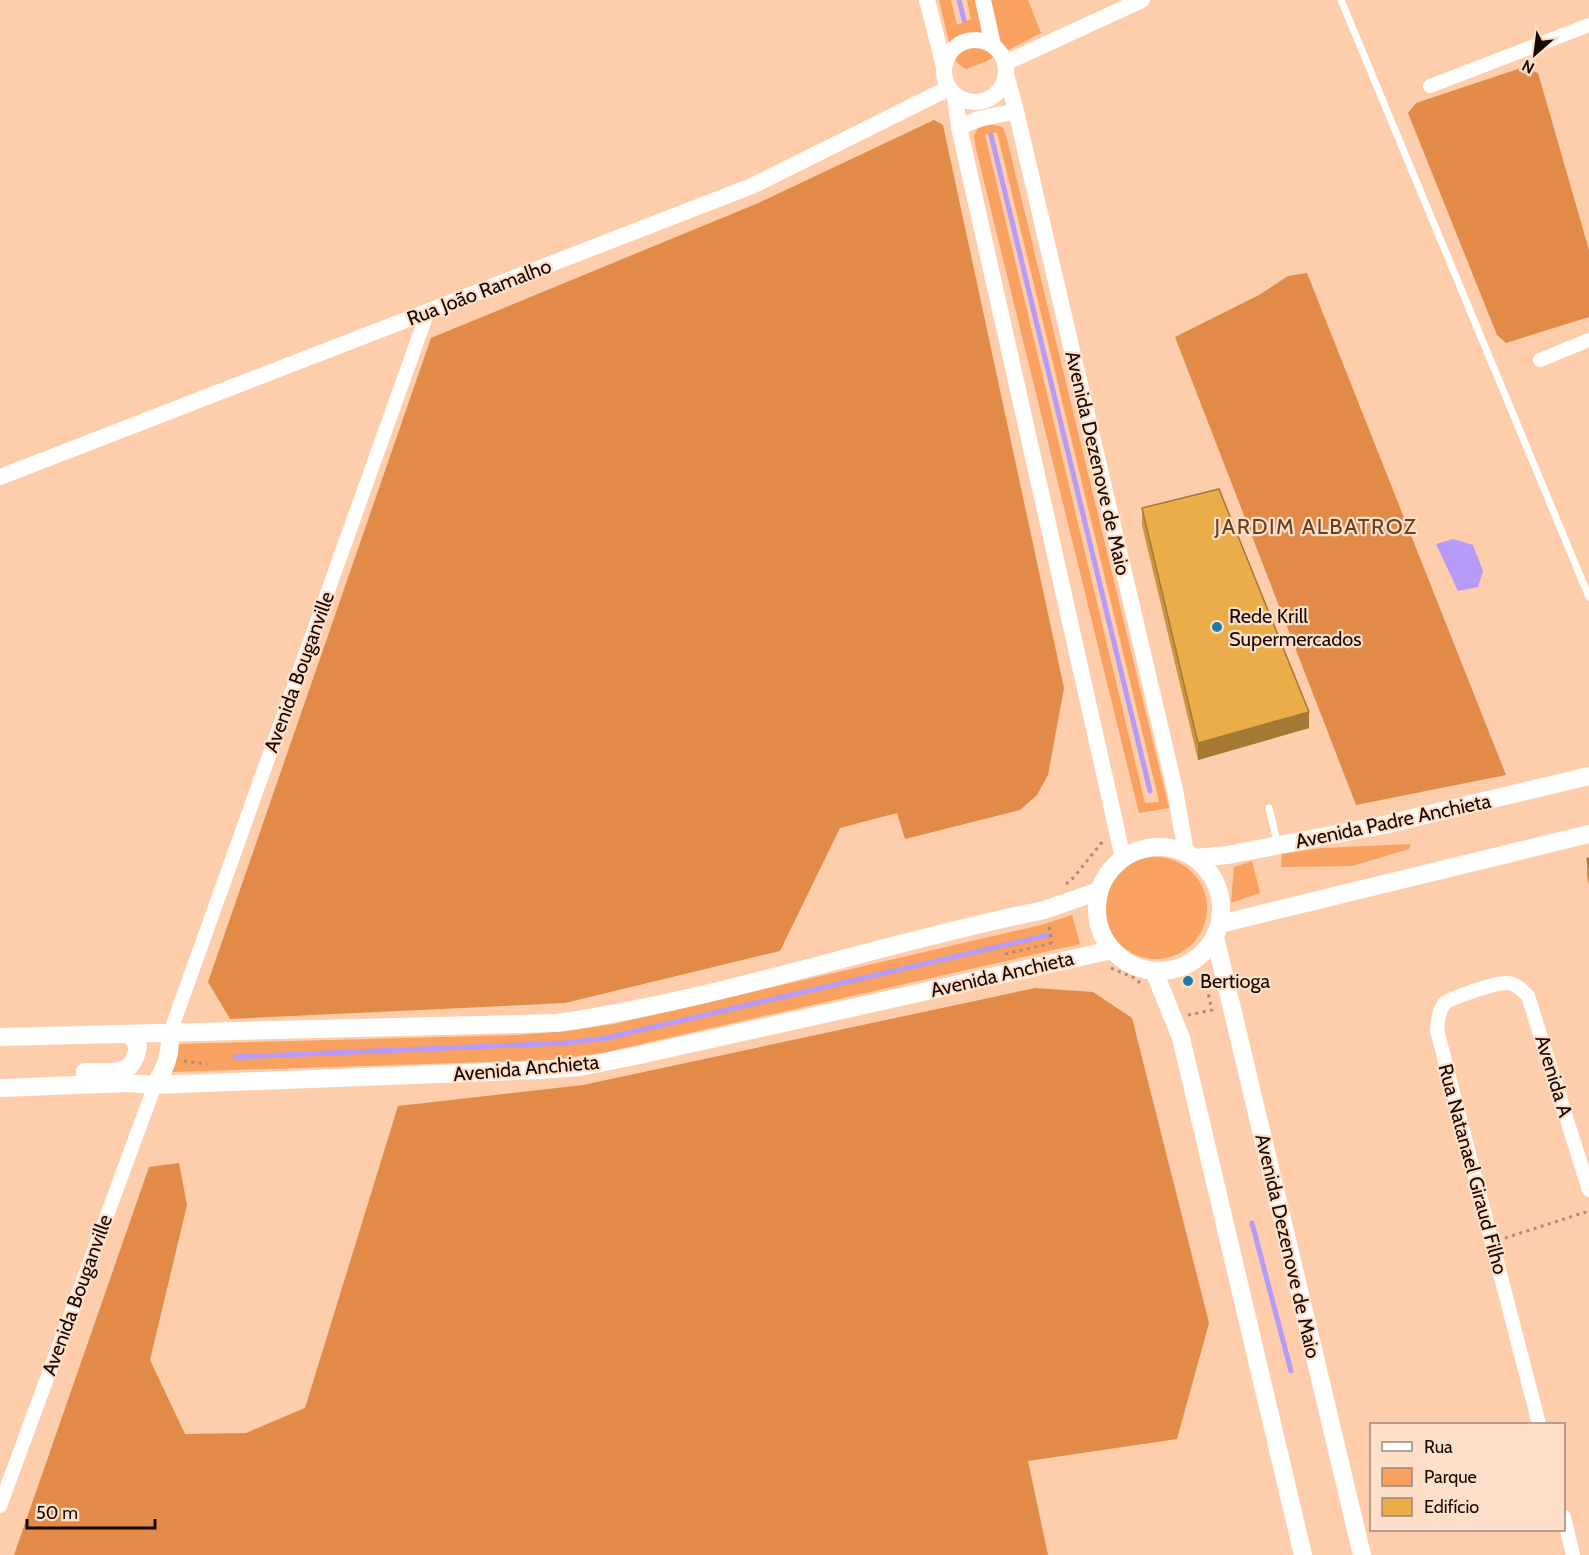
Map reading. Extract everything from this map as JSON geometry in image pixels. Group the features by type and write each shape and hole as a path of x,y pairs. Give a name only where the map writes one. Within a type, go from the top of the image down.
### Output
{"main road":[{"name":"Avenida Padre Anchieta","path":"1191,855 1228,855 1388,824 1589,776"},
{"path":"1217,931 1589,834"},
{"path":"1154,847 1170,848 1191,855 1209,871 1218,888 1221,906 1217,931 1207,950 1183,967 1169,971 1138,968 1124,960 1107,957 1097,912 1099,891 1109,872 1123,858 1138,850 1154,847"},
{"path":"0,1037 557,1023 664,1003 1044,910 1099,891"},
{"name":"Avenida Dezenove de Maio","path":"1217,931 1362,1555"},
{"name":"Avenida Anchieta","path":"0,1088 580,1067 1058,962 1107,957"},
{"path":"1154,971 1181,1038 1304,1555"},
{"path":"155,1084 169,1059 170,1033"},
{"path":"33,1086 56,1074 125,1070 132,1067 138,1046 130,1035"}],"street":[{"path":"927,0 945,78 952,92 1123,858"},
{"path":"983,0 993,45"},
{"path":"1005,68 1142,0"},
{"path":"1430,86 1589,26"},
{"path":"944,67 949,52 962,42 972,39 983,40 993,45 1000,53 1005,68 1003,84 988,99 977,102 952,92"},
{"name":"Avenida Dezenove de Maio","path":"1005,68 1191,855"},
{"name":"Rua João Ramalho","path":"0,477 752,186 952,92"},
{"path":"959,127 986,117 1016,111"},
{"name":"Avenida Bouganville","path":"170,1033 428,310"},
{"path":"1540,360 1589,340"},
{"name":"Rua Natanael Giraud Filho","path":"1528,996 1519,987 1506,982 1449,999 1442,1006 1437,1018 1437,1030 1538,1423"},
{"name":"Avenida A","path":"1528,996 1589,1190"},
{"name":"Avenida Bouganville","path":"0,1506 155,1084"},
{"path":"1565,1525 1573,1555"}],"lane":[{"path":"1341,0 1589,597"},
{"path":"1269,808 1278,845"}],"path":[{"path":"994,957 1053,943 1058,962"},
{"path":"1107,957 1144,987"},
{"path":"169,1059 214,1065"},
{"path":"1492,1242 1589,1211"}],"green space":[{"path":"939,0 951,0 957,25 971,19 967,0 1028,0 1041,33 985,62 966,69 957,63 950,46"},
{"path":"989,124 1003,127 1007,139 1169,808 1139,813 976,149 974,136 978,128","holes":["997,132 1159,802 1145,803 985,135"]},
{"path":"1411,844 1409,849 1352,866 1281,867 1282,854 1322,848"},
{"path":"1156,857 1175,861 1192,872 1203,889 1207,908 1203,927 1192,944 1175,955 1156,959 1137,955 1120,944 1109,927 1105,908 1109,889 1120,872 1137,861"},
{"path":"1252,861 1260,893 1231,903 1234,867"},
{"path":"1072,915 1080,944 602,1053 549,1060 172,1072 178,1055 176,1044 518,1035 614,1024 1041,925"}],"shaded area":[{"path":"1524,67 1538,73 1589,250 1589,317 1506,343 1497,335 1408,113 1416,103"},
{"path":"934,120 943,125 1064,688 1048,775 1037,795 1020,810 905,839 897,813 840,828 780,951 565,1003 230,1019 208,982 431,338 756,204"},
{"path":"1307,273 1506,775 1356,805 1175,337 1259,295 1288,276"},
{"path":"1453,539 1473,545 1483,571 1478,587 1458,591 1436,544"},
{"path":"1035,988 1093,992 1132,1018 1209,1323 1177,1439 1028,1461 1048,1555 14,1555 149,1167 179,1163 187,1205 150,1360 185,1434 246,1433 305,1408 398,1106 583,1085"}],"building":[{"name":"Rede Krill Supermercados","path":"1219,489 1309,712 1198,743 1142,508"}],"waterway":[{"path":"959,0 964,20"},
{"path":"991,135 1150,791"},
{"path":"235,1057 565,1043 606,1038 1048,935"},
{"path":"1252,1223 1291,1371"}],"place":[{"name":"Rede Krill Supermercados","path":"1217,627"},
{"name":"Bertioga","path":"1188,981"}],"district":[{"name":"JARDIM ALBATROZ","path":"1316,526"}]}
